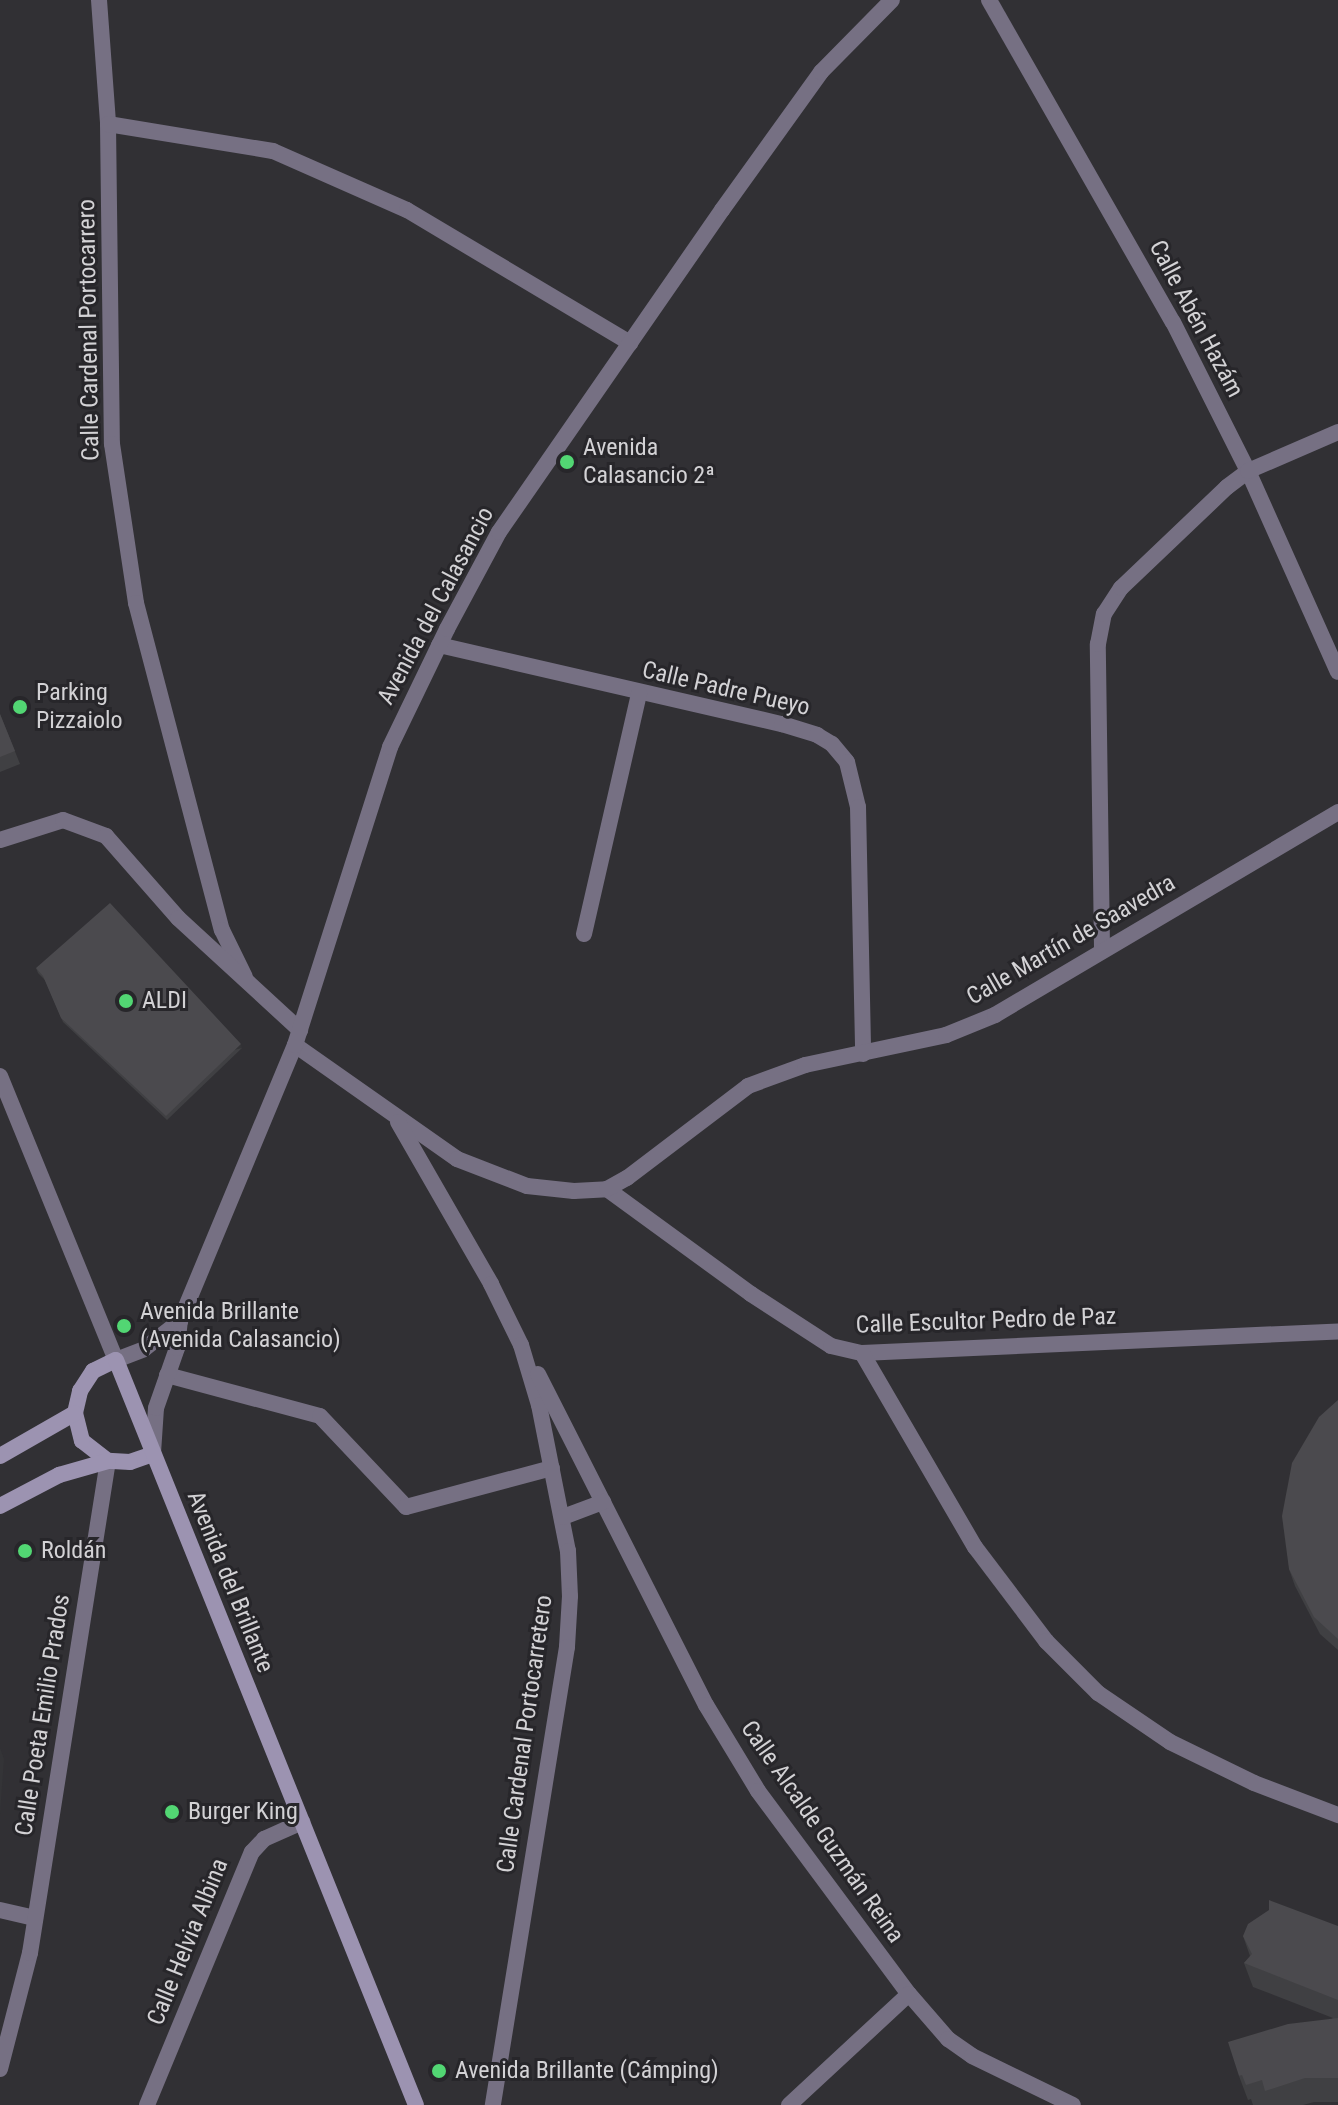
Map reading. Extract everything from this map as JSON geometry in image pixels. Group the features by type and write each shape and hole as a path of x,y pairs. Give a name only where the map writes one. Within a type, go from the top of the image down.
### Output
{"main road":[{"path":"108,1461 82,1441 75,1413 80,1391 93,1371 116,1360"},
{"name":"Avenida del Brillante","path":"116,1360 416,2105"},
{"path":"0,1456 75,1413"},
{"path":"0,1506 59,1475 108,1461 130,1462 153,1454"}],"street":[{"name":"Calle Cardenal Portocarrero","path":"99,0 108,124 112,444 136,603 222,930 245,977"},
{"name":"Avenida del Calasancio","path":"153,1454 156,1408 180,1321 298,1037 390,747 439,645 499,532 630,343 821,72 892,0"},
{"name":"Calle Abén Hazám","path":"989,0 1173,322 1248,471 1338,672"},
{"path":"108,124 273,151 407,210 630,343"},
{"path":"1102,948 1098,644 1104,614 1121,588 1227,487 1248,471 1338,432"},
{"name":"Calle Padre Pueyo","path":"439,645 817,735 832,744 847,762 858,807 863,1054"},
{"path":"584,934 639,693"},
{"name":"Calle Martín de Saavedra","path":"607,1189 627,1178 748,1086 805,1065 946,1035 995,1015 1102,948 1338,812"},
{"name":"Calle Cardenal Portocarrero","path":"0,840 63,820 106,836 178,918 245,977 298,1037"},
{"path":"298,1037 396,1117 457,1159 527,1186 574,1191 607,1189"},
{"name":"Avenida del Brillante","path":"0,1076 116,1360"},
{"name":"Calle Cardenal Portocarretero","path":"396,1117 491,1284 521,1345 563,1517 570,1596 567,1647 493,2105"},
{"name":"Calle Escultor Pedro de Paz","path":"607,1189 751,1294 831,1346 862,1353 1338,1331"},
{"name":"Avenida del Calasancio","path":"116,1360 144,1349 180,1321"},
{"name":"Calle Alcalde Guzmán Reina","path":"521,1345 732,1751 909,1994 948,2039 972,2056 1073,2105"},
{"path":"862,1353 975,1547 1046,1641 1098,1693 1170,1742 1254,1783 1338,1815"},
{"path":"167,1375 320,1416 406,1507 552,1468"},
{"name":"Calle Poeta Emilio Prados","path":"0,2069 23,1987 108,1461"},
{"path":"563,1517 603,1502"},
{"name":"Calle Helvia Albina","path":"147,2105 252,1852 264,1839 302,1822"},
{"path":"0,1910 35,1918"},
{"path":"789,2105 909,1994"}],"building":[{"path":"0,714 15,751 0,757"},
{"name":"ALDI","path":"110,903 241,1044 166,1116 61,1018 43,976 36,968"},
{"path":"1338,1400 1338,1639 1314,1617 1289,1569 1282,1516 1292,1463 1319,1417"},
{"path":"1269,1900 1338,1926 1338,2000 1244,1963 1252,1954 1243,1936 1248,1924 1269,1910"},
{"path":"1338,2018 1338,2078 1305,2078 1265,2091 1262,2080 1246,2085 1242,2075 1239,2076 1228,2042 1288,2024"}],"place":[{"name":"Avenida Calasancio 2ª","path":"567,462"},
{"name":"Parking Pizzaiolo","path":"20,707"},
{"name":"ALDI","path":"126,1001"},
{"name":"Avenida Brillante (Avenida Calasancio)","path":"124,1326"},
{"name":"Roldán","path":"25,1551"},
{"name":"Burger King","path":"172,1812"},
{"name":"Avenida Brillante (Cámping)","path":"439,2071"}]}
